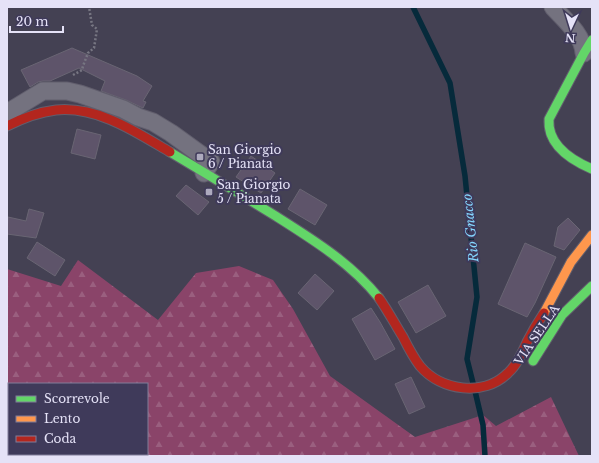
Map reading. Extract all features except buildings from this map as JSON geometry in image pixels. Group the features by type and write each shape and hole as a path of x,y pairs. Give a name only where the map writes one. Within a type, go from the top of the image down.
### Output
{"street":[{"path":"553,7 576,33 583,46 588,47 549,119 550,134 558,147 566,155 592,169"},
{"path":"7,112 43,91 67,91 80,94 123,109 138,117 153,122 171,133 211,162 204,173"},
{"path":"7,126 29,116 53,111 73,110 87,112 102,117 134,131 295,228 339,258 369,286 380,299 421,368 432,377 451,386 480,387 502,383 516,363 573,259 592,235"},
{"name":"VIA SELLA","path":"526,371 562,315 592,286"}],"path":[{"path":"72,75 82,70 88,53 94,48 97,29 92,25 89,7"}],"green space":[{"path":"78,260 158,320 196,273 239,266 273,280 293,309 330,376 415,437 483,415 496,426 551,397 579,456 7,456 7,269 61,286"}],"waterway":[{"name":"Rio Gnacco","path":"413,7 450,83 465,176 477,297 467,359 473,383"},
{"name":"Rio Gnacco","path":"475,391 483,425 485,456"}],"traffic: fast":[{"path":"592,40 549,119 549,128 556,144 576,161 592,169"},
{"path":"170,152 274,215 330,252 368,285 379,298"},
{"path":"533,361 562,315 592,286"}],"traffic: slow":[{"path":"544,313 571,262 592,235"}],"traffic: jam":[{"path":"7,126 19,120 43,112 56,110 87,112 116,122 144,136 170,152"},
{"path":"379,298 420,366 439,381 451,386 463,388 487,386 498,381 508,373 517,363 544,313"}],"place":[{"name":"San Giorgio 6 / Pianata","path":"200,157"},
{"name":"San Giorgio 5 / Pianata","path":"209,192"}]}
